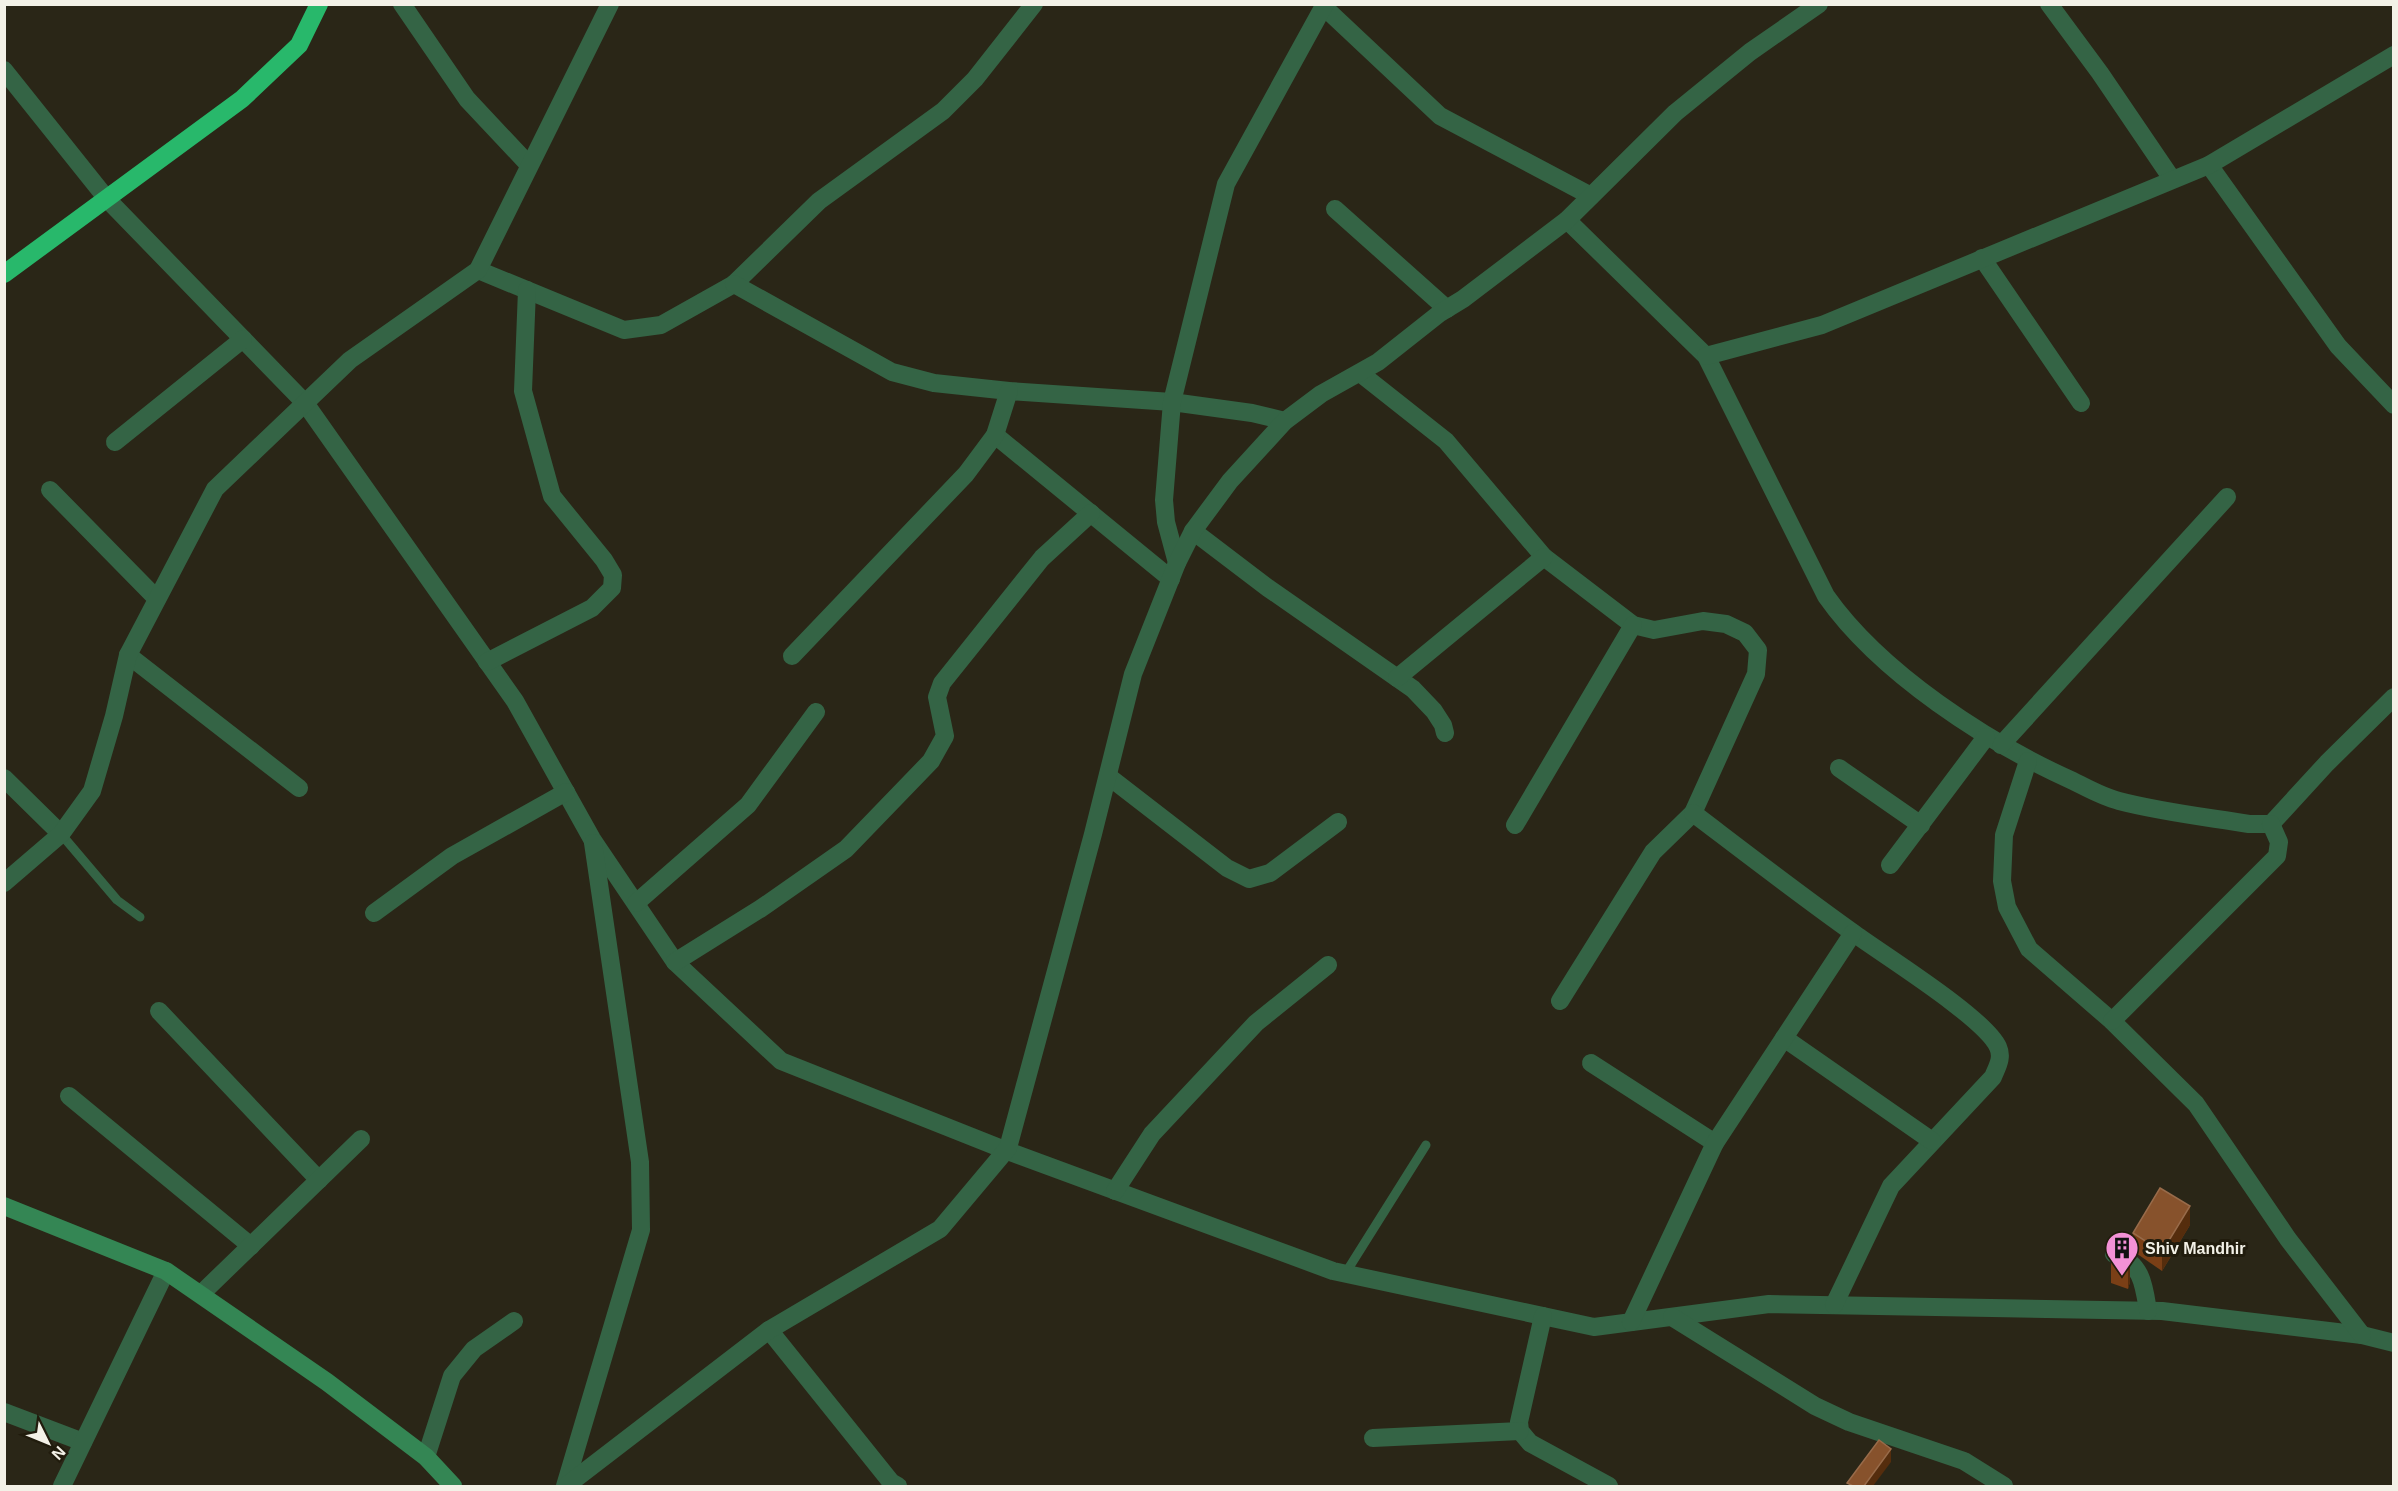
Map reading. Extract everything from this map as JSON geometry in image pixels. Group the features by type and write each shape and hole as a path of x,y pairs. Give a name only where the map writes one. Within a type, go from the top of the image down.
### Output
{"highway":[{"path":"4,274 242,99 299,45 319,4"}],"street":[{"path":"402,4 467,99 529,165"},
{"path":"4,883 61,834 92,791 114,716 128,655 214,489 350,360 478,270 610,4"},
{"path":"478,270 624,330 661,325 734,284 819,201 944,111 975,79 1034,4"},
{"path":"565,1486 769,1330 940,1229 1005,1150 1014,1125 1133,674 1174,571 1193,531 1230,481 1285,421 1322,394 1378,362 1567,220 1675,113 1750,52 1819,4"},
{"path":"2049,4 2100,73 2172,179"},
{"path":"1174,571 1164,500 1172,402 1226,184 1324,6 1440,116 1591,196"},
{"path":"1706,356 1822,325 2209,165 2394,55"},
{"path":"4,70 107,199 305,403 515,701 592,839 675,962 781,1061 1005,1150 1345,1274 1594,1327 1769,1304 2148,1311 2362,1335 2394,1344"},
{"path":"2209,165 2338,346 2394,405"},
{"path":"1335,208 1447,309"},
{"path":"1567,220 1706,356 1826,596 1841,618 1900,673 1994,741 2028,761 2117,801 2249,825 2271,824 2327,763 2394,697"},
{"path":"1982,258 2081,403"},
{"path":"734,284 892,372 934,383 1009,391 1172,402 1252,413 1285,421"},
{"path":"487,662 592,608 612,588 613,575 604,560 552,496 523,391 527,290"},
{"path":"115,442 243,339"},
{"path":"1360,373 1446,441 1544,557 1633,625 1654,630 1703,621 1726,624 1745,633 1758,650 1756,674 1693,813 1653,852 1560,1001"},
{"path":"792,656 966,474 995,435 1009,391"},
{"path":"995,435 1091,513 1174,571"},
{"path":"50,490 157,599"},
{"path":"1890,865 1921,825 1994,741 2227,497"},
{"path":"675,962 760,909 846,849 931,761 945,736 937,697 942,683 1042,558 1091,513"},
{"path":"1193,531 1268,588 1413,689 1434,711 1443,724 1445,733"},
{"path":"1397,678 1544,557"},
{"path":"1515,825 1633,625"},
{"path":"128,655 299,788"},
{"path":"636,903 748,806 816,712"},
{"path":"2028,761 2004,836 2002,881 2007,908 2029,949 2112,1022 2196,1104 2288,1239 2362,1335"},
{"path":"1839,768 1921,825"},
{"path":"1107,776 1227,868 1249,879 1270,873 1338,822"},
{"path":"4,778 61,834"},
{"path":"374,913 452,856 566,792"},
{"path":"1693,813 1853,933 1967,1014 1988,1032 1999,1048 2000,1060 1993,1077 1891,1186 1834,1305"},
{"path":"2112,1022 2277,856 2279,842 2271,824"},
{"path":"565,1486 641,1230 640,1162 592,839"},
{"path":"1631,1322 1715,1143 1853,933"},
{"path":"1115,1191 1152,1134 1248,1032 1328,965"},
{"path":"159,1011 319,1180"},
{"path":"1784,1038 1932,1142"},
{"path":"1591,1063 1715,1143"},
{"path":"69,1096 251,1246"},
{"path":"201,1294 361,1139"},
{"path":"4,1206 166,1271 327,1382 426,1457 453,1486"},
{"path":"2114,1254 2124,1257 2135,1266 2141,1275 2148,1311"},
{"path":"62,1486 166,1271"},
{"path":"1543,1316 1521,1406 1520,1431 1530,1443 1605,1486"},
{"path":"1672,1317 1815,1406 1849,1422 1964,1461 2004,1486"},
{"path":"426,1457 452,1376 474,1349 514,1321"},
{"path":"769,1330 891,1482 898,1486"},
{"path":"4,1412 82,1442"},
{"path":"1373,1438 1520,1431"}],"lane":[{"path":"61,834 117,900 140,917"},
{"path":"1345,1274 1426,1145"}],"building":[{"path":"2160,1188 2190,1206 2162,1252 2133,1233"},
{"path":"2116,1243 2123,1247 2130,1258 2128,1264 2111,1258"},
{"path":"1879,1440 1891,1449 1864,1486 1853,1486 1847,1483"}],"place":[{"name":"Shiv Mandhir","path":"2122,1277"}]}
